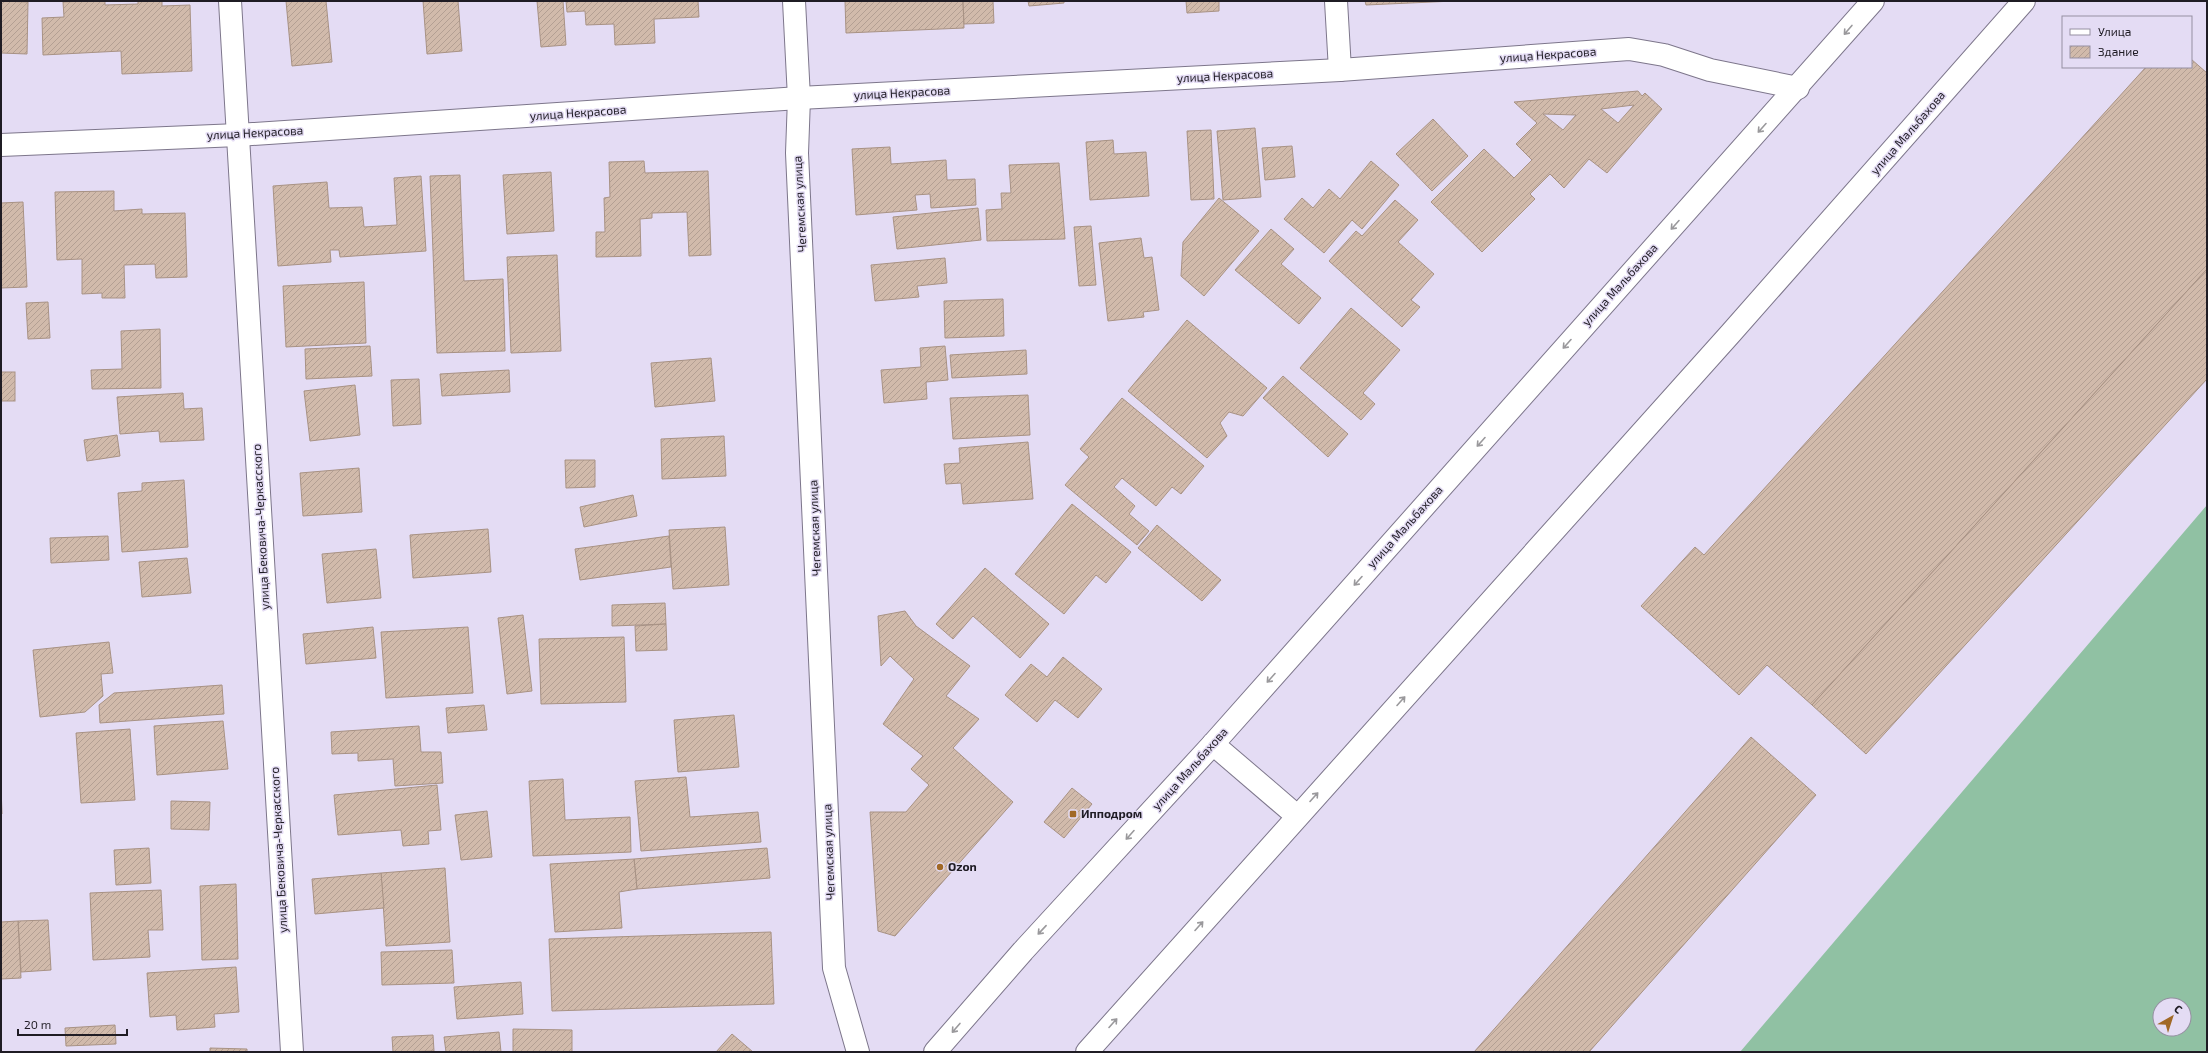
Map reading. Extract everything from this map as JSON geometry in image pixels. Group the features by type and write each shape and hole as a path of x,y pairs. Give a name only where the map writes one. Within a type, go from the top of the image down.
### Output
{"street":[{"name":"улица Бековича-Черкасского","path":"230,1 292,1052"},
{"name":"Чегемская улица","path":"794,1 799,98 798,161 834,968 858,1052"},
{"path":"1336,1 1340,70"},
{"name":"улица Мальбахова","path":"935,1052 1023,951 1213,744 1798,88 1873,1"},
{"name":"улица Мальбахова","path":"1087,1052 1731,333 2024,1"},
{"name":"улица Некрасова","path":"1,145 238,135 799,98 1340,70 1629,49 1664,55 1710,70 1798,88"},
{"path":"1213,744 1297,816"}],"green space":[{"path":"2207,505 2207,1052 1740,1052"}],"building":[{"path":"1,1 28,2 27,54 1,53"},
{"path":"105,1 105,5 138,4 138,1 162,1 162,6 190,5 192,71 122,74 121,51 43,55 42,18 64,17 63,2"},
{"path":"286,1 326,1 332,62 292,66"},
{"path":"423,1 458,1 462,51 427,54"},
{"path":"537,1 563,1 566,45 541,47"},
{"path":"566,1 698,1 699,17 654,19 655,43 615,45 614,24 586,25 585,11 567,12"},
{"path":"845,1 963,1 964,28 846,33"},
{"path":"963,1 993,1 994,23 964,24"},
{"path":"1028,1 1064,1 1064,3 1029,6"},
{"path":"1186,1 1219,1 1219,11 1187,13"},
{"path":"1365,1 1454,1 1366,5"},
{"path":"2192,60 2207,73 2207,269 1812,705 1767,665 1739,695 1641,606 1695,547 1704,555 2145,68 2192,68"},
{"path":"1638,91 1642,96 1645,93 1662,109 1607,173 1589,159 1564,188 1550,174 1530,194 1535,199 1482,252 1431,202 1484,149 1514,178 1532,160 1516,144 1537,123 1514,102","holes":["1634,105 1618,123 1601,109","1543,114 1576,115 1563,130"]},
{"path":"1433,119 1468,156 1432,191 1396,154"},
{"path":"1255,128 1261,197 1223,200 1217,131"},
{"path":"1211,130 1214,199 1191,200 1187,131"},
{"path":"1113,140 1114,154 1146,152 1149,196 1090,200 1086,142"},
{"path":"1292,146 1295,177 1265,180 1262,148"},
{"path":"890,147 891,164 946,160 947,180 975,179 976,205 931,208 930,194 915,195 917,210 856,215 852,149"},
{"path":"644,161 645,173 708,171 711,255 689,256 687,212 652,213 652,218 640,219 641,256 596,257 596,232 605,232 604,198 610,197 609,162"},
{"path":"1371,161 1399,185 1362,229 1352,220 1324,253 1284,219 1302,198 1313,208 1329,189 1340,199"},
{"path":"1059,163 1065,239 987,241 986,210 1002,209 1001,193 1011,193 1009,165"},
{"path":"551,172 554,231 507,234 503,175"},
{"path":"460,175 464,281 503,279 505,351 437,353 430,176"},
{"path":"421,176 426,251 340,257 339,250 330,250 331,262 278,266 273,186 327,182 329,208 362,207 364,227 397,225 394,178"},
{"path":"114,191 114,211 142,209 142,214 185,213 187,277 156,278 155,264 124,265 125,298 102,298 102,293 82,294 82,259 57,260 55,192"},
{"path":"1219,198 1259,231 1204,296 1181,276 1183,242"},
{"path":"1395,200 1418,220 1398,242 1434,274 1411,300 1420,307 1402,327 1329,261 1356,231 1362,236"},
{"path":"23,202 27,287 1,288 1,203"},
{"path":"978,208 981,240 897,249 893,217"},
{"path":"1091,226 1096,285 1079,286 1074,227"},
{"path":"1271,229 1294,249 1281,264 1321,298 1299,324 1235,270"},
{"path":"1141,238 1144,258 1152,257 1159,310 1143,312 1144,317 1108,321 1099,243"},
{"path":"557,255 561,351 511,353 507,257"},
{"path":"945,258 947,283 917,286 919,297 875,301 871,265"},
{"path":"2207,269 2207,379 1866,754 1812,705"},
{"path":"364,282 366,343 286,347 283,286"},
{"path":"1003,299 1004,336 945,338 944,301"},
{"path":"48,302 50,338 28,339 26,303"},
{"path":"1351,308 1400,350 1363,393 1375,404 1361,420 1300,368"},
{"path":"1187,320 1267,388 1243,416 1229,412 1220,423 1227,436 1207,458 1128,391"},
{"path":"160,329 161,388 92,389 91,370 122,369 121,331"},
{"path":"370,346 372,376 306,379 305,349"},
{"path":"945,346 948,380 926,382 927,399 884,403 881,370 921,367 920,348"},
{"path":"1026,350 1027,374 952,378 950,355"},
{"path":"711,358 715,401 655,407 651,363"},
{"path":"509,370 510,392 442,396 440,374"},
{"path":"1,372 15,372 15,401 1,401"},
{"path":"1283,376 1348,434 1328,457 1263,398"},
{"path":"419,379 421,424 393,426 391,380"},
{"path":"355,385 360,435 310,441 304,391"},
{"path":"183,393 184,409 202,408 204,440 160,442 159,431 120,434 117,397"},
{"path":"1028,395 1030,435 953,439 950,398"},
{"path":"1122,398 1204,466 1181,494 1172,487 1156,506 1122,478 1114,487 1135,506 1129,514 1149,531 1137,545 1065,485 1089,457 1080,449"},
{"path":"117,435 120,456 87,461 84,440"},
{"path":"724,436 726,476 662,479 661,439"},
{"path":"1028,442 1033,499 963,504 961,483 946,484 944,464 960,463 959,448"},
{"path":"565,460 595,460 595,487 566,488"},
{"path":"359,468 362,512 303,516 300,473"},
{"path":"184,480 188,547 122,552 118,493 142,491 142,483"},
{"path":"633,495 637,516 584,527 580,507"},
{"path":"1072,504 1131,552 1106,583 1096,575 1064,614 1015,574"},
{"path":"1157,525 1221,580 1202,601 1138,548"},
{"path":"725,527 729,585 673,589 669,530"},
{"path":"488,529 491,572 413,578 410,535"},
{"path":"108,536 109,560 51,563 50,538"},
{"path":"669,536 671,567 580,580 575,549"},
{"path":"376,549 381,598 327,603 322,554"},
{"path":"187,558 191,593 142,597 139,562"},
{"path":"985,568 1049,624 1020,658 973,616 953,639 936,624"},
{"path":"665,603 666,624 612,626 612,605"},
{"path":"905,611 916,626 970,666 946,696 979,719 953,748 1013,802 895,936 878,931 870,812 906,812 929,785 911,769 923,756 883,724 914,679 890,656 881,666 878,616"},
{"path":"523,615 532,691 507,694 498,618"},
{"path":"666,624 667,650 636,651 635,626"},
{"path":"373,627 376,658 306,664 303,634"},
{"path":"468,627 473,693 386,698 381,632"},
{"path":"624,637 626,702 541,704 539,639"},
{"path":"109,642 113,673 101,674 103,696 85,712 40,717 33,650"},
{"path":"1063,657 1102,689 1078,718 1055,700 1037,722 1005,695 1031,664 1047,677"},
{"path":"222,685 224,714 100,723 99,705 114,693"},
{"path":"484,705 487,730 448,733 446,708"},
{"path":"734,715 739,767 678,772 674,720"},
{"path":"223,721 228,769 157,775 154,726"},
{"path":"419,726 421,752 441,752 443,783 395,786 393,759 358,761 358,753 332,754 331,732"},
{"path":"130,729 135,800 81,803 76,733"},
{"path":"1751,737 1816,795 1589,1052 1474,1052"},
{"path":"686,777 690,817 758,812 761,842 641,851 635,781"},
{"path":"563,779 565,820 630,817 631,852 533,856 529,781"},
{"path":"437,785 441,830 428,831 429,844 403,846 401,830 338,835 334,795"},
{"path":"1,786 2,814 1,814"},
{"path":"1072,788 1092,804 1064,838 1044,822"},
{"path":"171,801 210,802 209,830 171,829"},
{"path":"487,811 492,857 461,860 455,815"},
{"path":"149,848 151,883 116,885 114,850"},
{"path":"767,848 770,878 637,889 634,859"},
{"path":"634,859 637,889 619,892 622,928 555,932 550,864"},
{"path":"445,868 450,942 386,946 381,873"},
{"path":"381,873 384,908 315,914 312,879"},
{"path":"236,884 238,959 202,960 200,886"},
{"path":"161,890 163,930 148,930 150,957 93,960 90,893"},
{"path":"48,920 51,970 21,972 18,921"},
{"path":"18,921 21,978 1,979 1,922"},
{"path":"771,932 774,1004 552,1011 549,939"},
{"path":"452,950 454,983 382,985 381,952"},
{"path":"236,967 239,1012 214,1014 215,1027 177,1030 176,1015 150,1017 147,973"},
{"path":"521,982 523,1014 457,1019 454,987"},
{"path":"115,1025 116,1044 66,1046 65,1028"},
{"path":"513,1029 572,1030 572,1052 513,1052"},
{"path":"499,1032 501,1052 446,1052 444,1037"},
{"path":"732,1034 753,1052 716,1052"},
{"path":"433,1035 434,1051 393,1052 392,1037"},
{"path":"210,1048 247,1049 247,1052 210,1052"}],"place":[{"name":"Ипподром","path":"1073,814"},
{"name":"Ozon","path":"940,867"}]}
